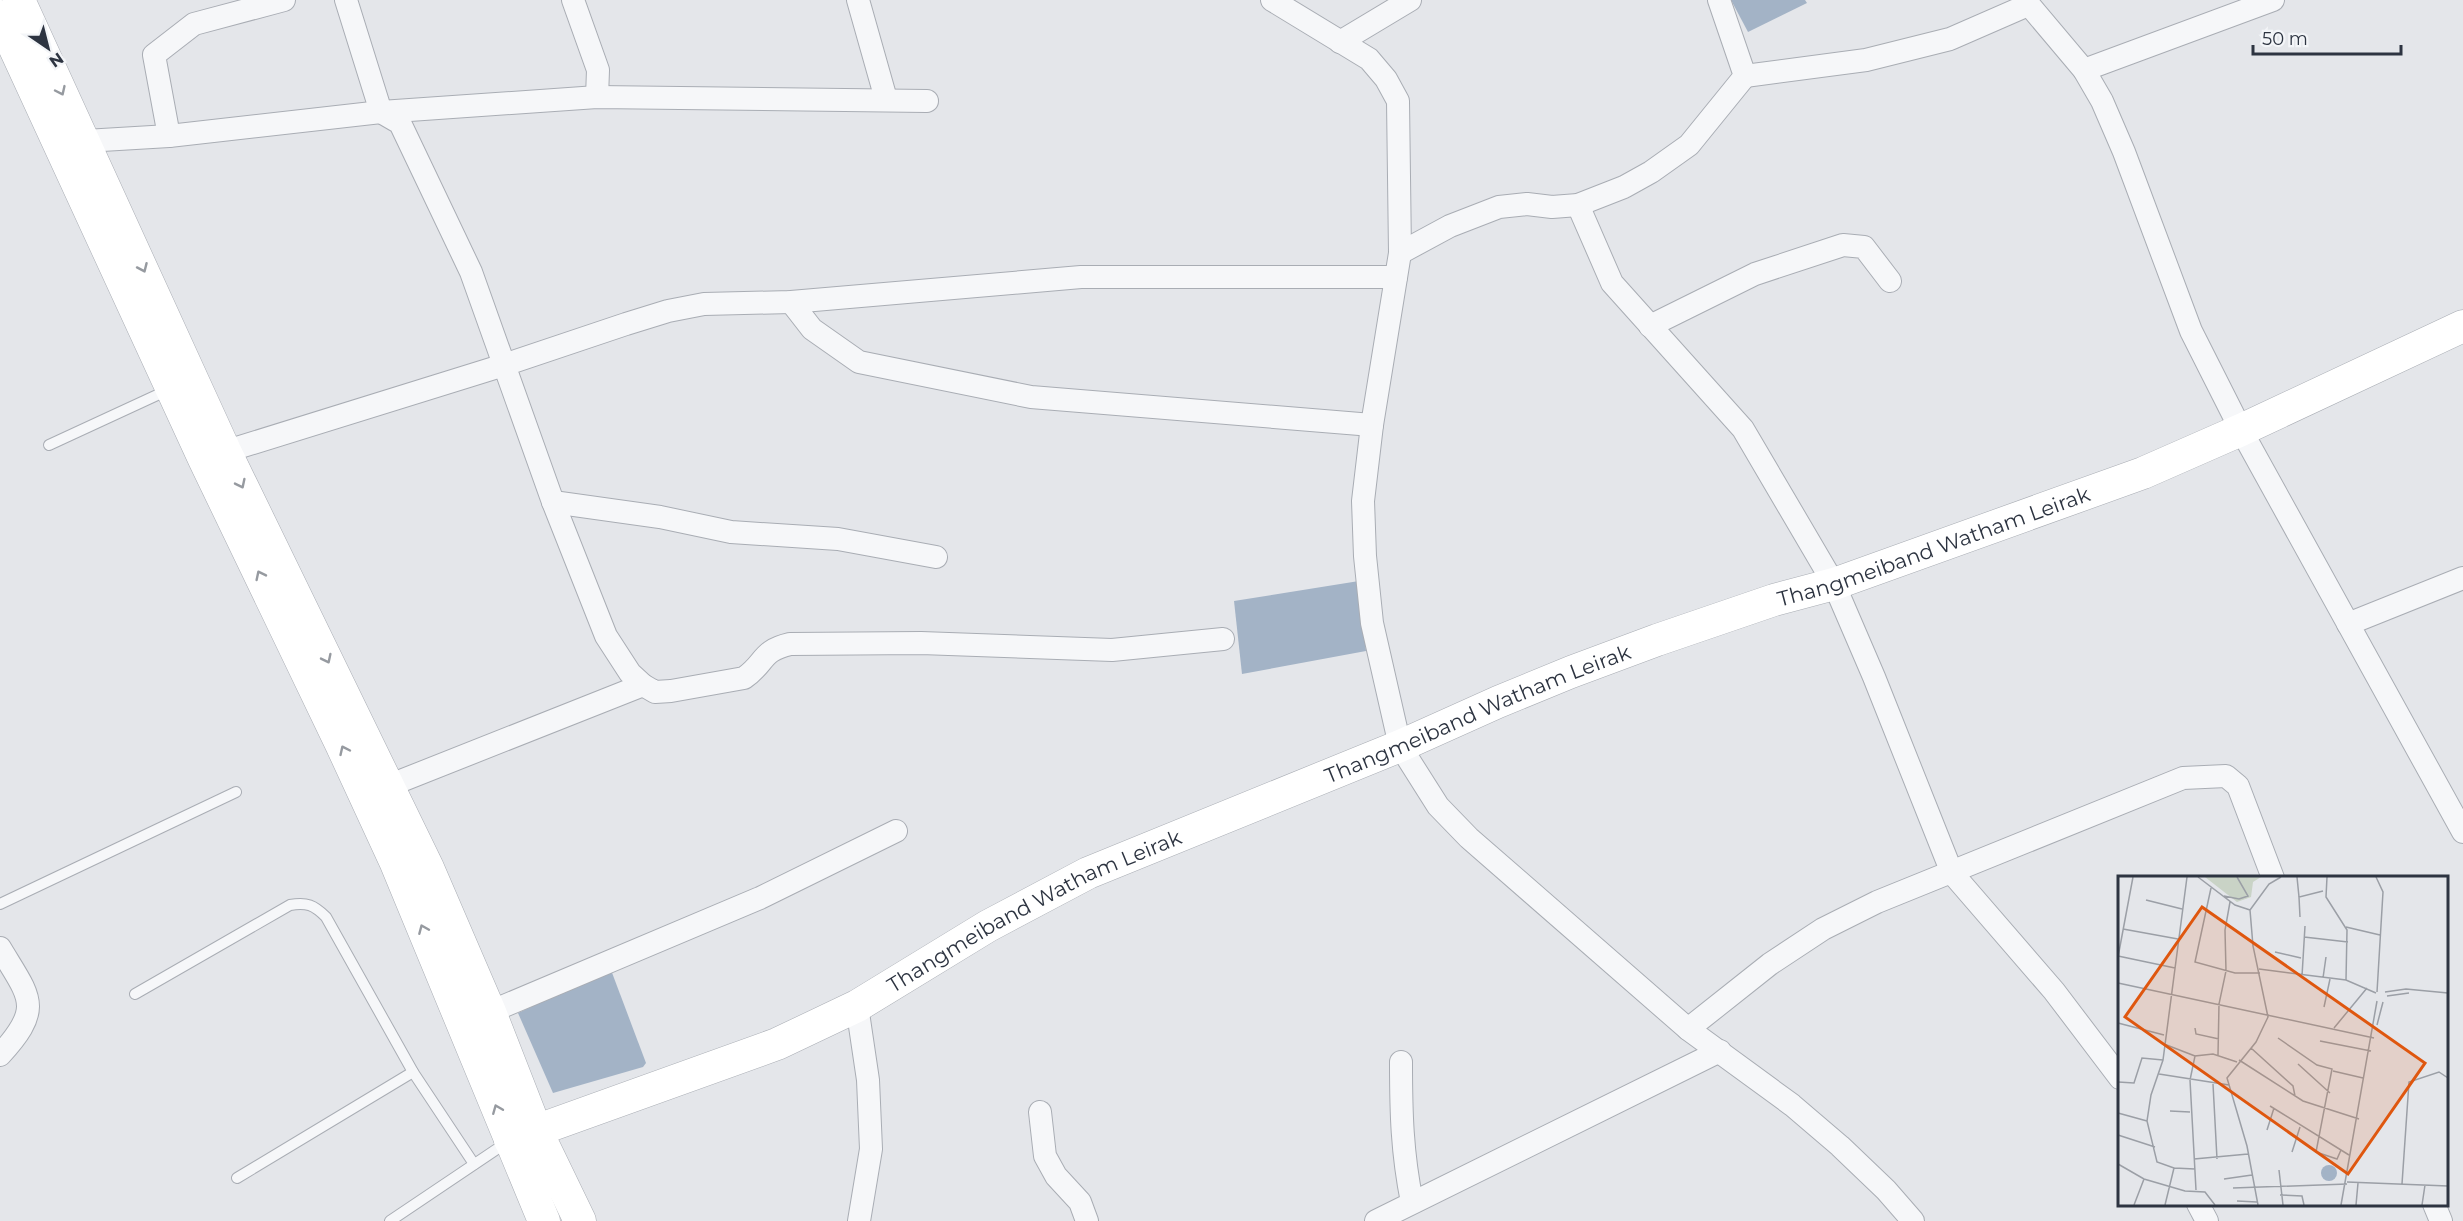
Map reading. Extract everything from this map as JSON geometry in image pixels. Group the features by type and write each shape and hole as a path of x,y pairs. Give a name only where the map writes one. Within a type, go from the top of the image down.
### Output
{"main road":[{"path":"19,0 85,141 215,455 351,765 395,861 476,1018"},
{"path":"0,16 171,388 215,455 388,786 428,868 476,1018 523,1135 544,1221"},
{"name":"Thangmeiband Watham Leirak","path":"523,1135 726,1065 777,1044 857,1006 988,926 1088,873 1400,746 1581,668 1774,600 1834,584 2143,473 2241,430 2463,326"},
{"path":"523,1135 580,1221"}],"street":[{"path":"169,136 154,55 194,24 284,0"},
{"path":"346,0 381,112 400,123 408,137 417,161 471,272 553,502 606,636 630,673 643,685 655,692 671,691 744,678 754,671 765,654 774,648 790,644 921,643 1112,650 1223,639"},
{"path":"573,0 598,70 597,97"},
{"path":"858,0 886,99"},
{"path":"1272,0 1369,59 1386,79 1398,101 1400,253 1372,425 1363,501 1365,556 1372,622 1400,746 1438,807 1468,838 1688,1029 1720,1051 1840,1146 1886,1190 1912,1221"},
{"path":"1340,42 1410,0"},
{"path":"1719,0 1745,76"},
{"path":"2084,70 2272,0"},
{"path":"1400,253 1450,226 1499,207 1527,204 1552,207 1578,205 1624,187 1651,172 1689,145 1745,76 1866,60 1950,39 2026,3 2084,70 2102,100 2124,152 2191,331 2241,430 2463,832"},
{"path":"85,141 169,136 381,112 597,97 927,101"},
{"path":"1578,205 1612,282 1743,429 1834,584 1874,677 1952,873 2054,991 2118,1075"},
{"path":"1650,326 1755,274 1843,245 1864,247 1890,281"},
{"path":"215,455 668,311 704,304 791,302 1081,277 1396,277"},
{"path":"791,302 812,329 859,362 1031,397 1372,425"},
{"path":"553,502 660,518 731,532 838,539 936,557"},
{"path":"2348,624 2463,578"},
{"path":"388,786 643,685"},
{"path":"1688,1029 1770,964 1823,929 1877,902 2183,778 2226,776 2238,786 2272,876"},
{"path":"476,1018 760,898 896,831"},
{"path":"0,948 27,994 28,1009 25,1023 0,1055"},
{"path":"857,1006 868,1080 870,1149 859,1221"},
{"path":"1376,1221 1720,1051"},
{"path":"1401,1062 1403,1162 1412,1202"},
{"path":"1040,1112 1045,1156 1056,1176 1080,1202 1087,1221"},
{"path":"2199,1206 2207,1221"},
{"path":"2435,1206 2441,1221"}],"lane":[{"path":"49,446 171,388"},
{"path":"0,904 236,792"},
{"path":"135,994 290,905 305,902 316,907 326,917 413,1072 474,1164"},
{"path":"237,1178 413,1072"},
{"path":"390,1221 474,1164 523,1135"}],"water":[{"path":"1731,0 1805,0 1807,3 1748,32"},
{"path":"1359,581 1366,651 1242,674 1234,601"},
{"path":"611,970 646,1063 643,1067 553,1093 518,1013"}]}
